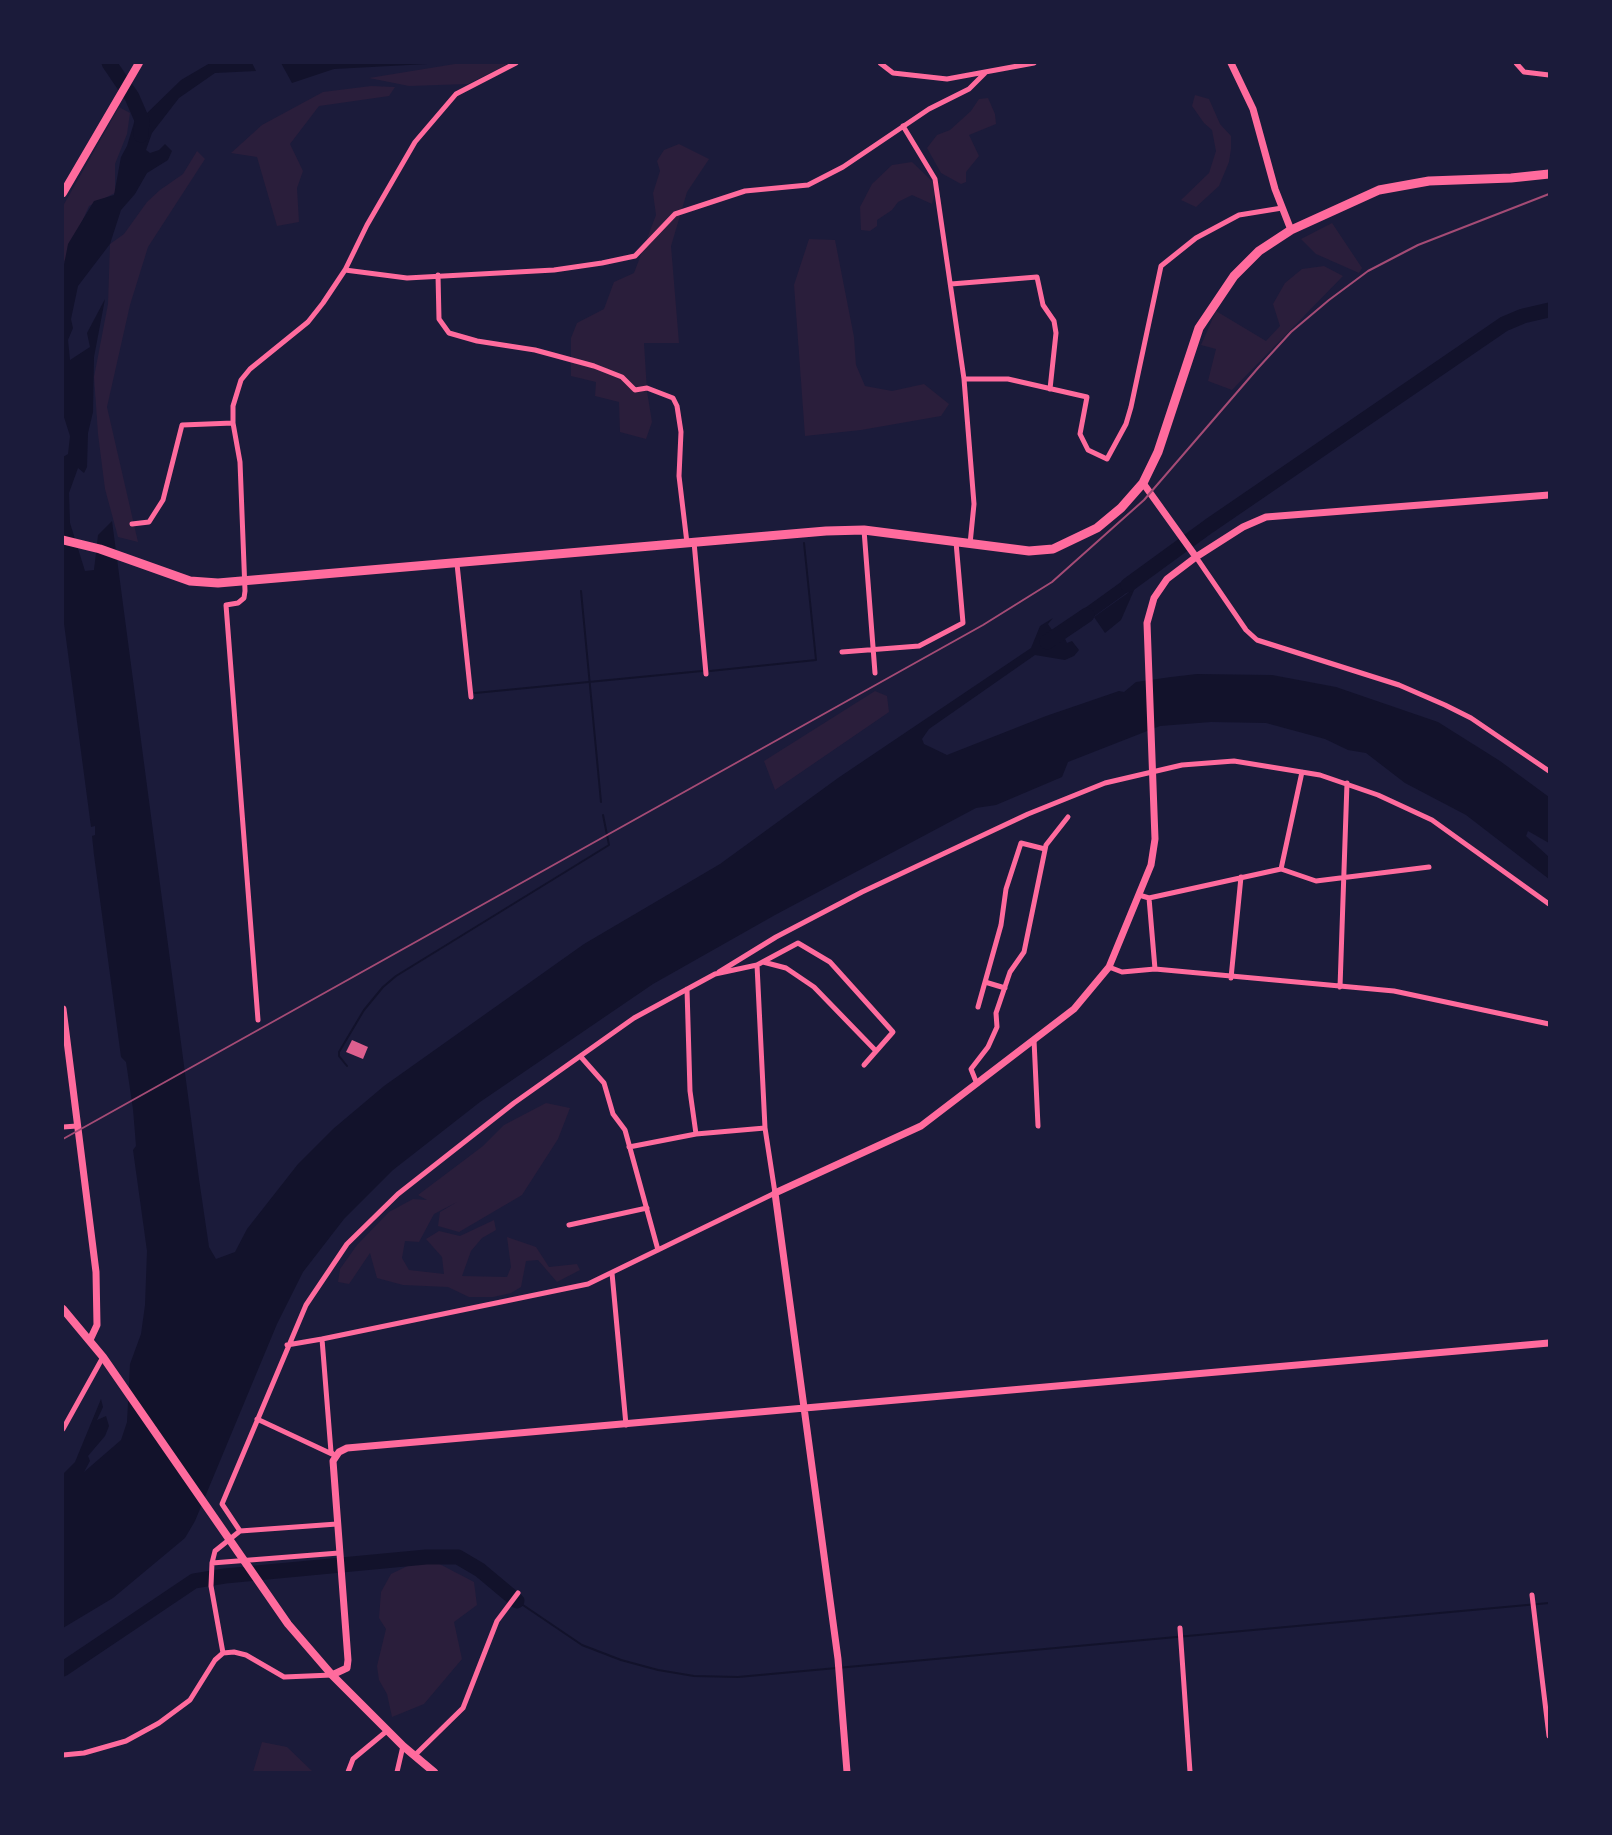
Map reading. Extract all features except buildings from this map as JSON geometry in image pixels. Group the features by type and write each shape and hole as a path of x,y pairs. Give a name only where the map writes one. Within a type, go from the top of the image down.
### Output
{"highway":[{"path":"63,540 131,560 190,581 243,583 864,530 1029,551 1053,549 1068,544 1097,528 1121,508 1143,483 1158,452 1199,328 1234,276 1259,251 1291,230 1378,190 1402,185 1549,174"}],"main road":[{"path":"63,193 139,63"},
{"path":"63,1309 105,1360 288,1624 332,1675 403,1746 434,1772"}],"street":[{"path":"258,1020 226,605 238,603 244,598 240,462 233,423 233,405 241,380 260,359 308,322 345,270 367,225 415,142 456,94 516,63"},
{"path":"880,63 893,74 947,79 1034,63"},
{"path":"345,270 407,278 554,270 634,256 675,214 745,191 808,184 843,167 903,126 969,89 986,72 987,63"},
{"path":"1231,63 1253,109 1282,208 1291,230"},
{"path":"1516,63 1524,72 1549,75"},
{"path":"903,126 935,179 964,379 974,504 970,544"},
{"path":"964,379 1008,379 1087,397 1080,434 1088,450 1107,459 1126,424 1131,407 1161,266 1196,238 1239,215 1282,208"},
{"path":"438,275 439,319 449,333 477,341 535,350 594,366 622,377 635,390 647,388 673,398 677,406 681,432 679,476 691,543 706,674"},
{"path":"951,284 1037,278 1043,305 1054,321 1056,333 1050,388"},
{"path":"132,524 148,522 163,500 182,425 233,423"},
{"path":"1143,483 1246,630 1257,640 1399,685 1444,705 1471,718 1549,771"},
{"path":"287,1345 588,1284 775,1193 921,1126 1074,1009 1109,967 1151,865 1155,839 1147,623 1154,598 1167,579 1194,554 1243,526 1266,517 1549,495"},
{"path":"864,530 875,673"},
{"path":"842,652 919,646 963,623 956,542"},
{"path":"457,564 471,697"},
{"path":"240,1531 222,1504 287,1345 319,1283 347,1244 398,1194 453,1148 634,1018 715,974 776,937 862,892 1018,818 1105,783 1152,770 1234,761 1302,772 1347,783 1432,820 1549,904"},
{"path":"1281,869 1302,772"},
{"path":"1340,987 1347,783"},
{"path":"976,1084 971,1069 988,1047 997,1027 996,1013 1010,972 1024,952 1045,849 1057,828 1068,817"},
{"path":"978,1007 1001,925 1006,889 1021,843 1045,849"},
{"path":"1139,895 1149,898 1281,869 1316,881 1429,867"},
{"path":"1231,978 1241,877"},
{"path":"1149,898 1155,969"},
{"path":"715,974 760,963 798,944 830,962 893,1032 864,1065"},
{"path":"760,963 786,968 814,987 876,1051"},
{"path":"760,963 765,1128 838,1659 847,1772"},
{"path":"1109,967 1122,972 1155,969 1231,978 1394,991 1549,1024"},
{"path":"985,982 1005,988"},
{"path":"687,989 690,1091 696,1134"},
{"path":"63,1009 66,1062 77,1126 98,1297 97,1325 90,1340"},
{"path":"1034,1040 1038,1126"},
{"path":"581,1057 604,1083 613,1113 625,1130 658,1250"},
{"path":"63,1127 77,1126"},
{"path":"629,1147 696,1134 765,1128"},
{"path":"569,1225 646,1208"},
{"path":"612,1273 626,1425"},
{"path":"63,1323 71,1318"},
{"path":"322,1339 331,1452 335,1456"},
{"path":"63,1755 84,1753 126,1741 159,1724 190,1700 215,1660 223,1653 234,1652 246,1655 285,1677 332,1675 346,1668 348,1660 333,1468 335,1456 347,1448 803,1410 1549,1343"},
{"path":"63,1429 105,1360"},
{"path":"257,1419 335,1456"},
{"path":"223,1653 212,1586 215,1551 240,1531 337,1524"},
{"path":"212,1565 339,1553"},
{"path":"414,1756 463,1708 497,1621 518,1593"},
{"path":"1532,1595 1549,1736"},
{"path":"1180,1628 1190,1772"},
{"path":"348,1772 353,1759 388,1730"},
{"path":"397,1772 403,1746"}],"shaded area":[{"path":"210,63 252,63 256,71 215,73 179,98 152,133 146,150 150,153 159,150 165,144 172,151 168,160 147,173 135,194 121,210 110,244 78,286 71,319 73,328 68,340 70,360 90,347 87,333 105,299 94,357 93,412 88,433 87,467 84,473 78,468 69,493 70,523 85,571 94,570 98,535 112,521 199,1179 209,1247 216,1259 235,1252 247,1229 298,1164 333,1129 384,1086 584,944 720,864 838,778 1031,648 1040,626 1053,618 1048,624 1052,630 1059,626 1067,643 1072,641 1079,650 1074,656 1065,660 1035,655 929,729 922,739 924,744 947,755 1046,716 1119,691 1124,692 1136,682 1171,677 1197,674 1272,675 1336,687 1438,722 1500,761 1549,797 1549,843 1528,831 1526,836 1549,857 1549,879 1466,815 1405,783 1366,753 1348,750 1325,739 1266,723 1211,722 1160,726 1068,762 1062,777 996,805 976,808 775,915 653,984 480,1102 393,1170 344,1219 303,1272 277,1324 195,1521 185,1538 113,1598 63,1628 63,1474 75,1462 101,1399 103,1407 97,1420 106,1416 109,1426 105,1436 88,1456 90,1461 84,1472 121,1440 127,1422 130,1364 141,1334 145,1305 147,1251 133,1150 136,1146 133,1109 126,1062 121,1057 94,855 92,836 95,835 95,826 91,827 63,616 63,457 68,454 70,436 63,414 63,270 68,244 94,201 114,195 121,157 127,146 136,116 144,116 181,80"},
{"path":"281,63 446,63 334,69 292,83"},
{"path":"461,63 510,63 468,84 409,86 369,78"},
{"path":"371,86 395,87 389,96 319,106 290,144 303,171 297,188 299,222 277,226 257,157 231,153 262,125 323,92"},
{"path":"1195,95 1209,99 1220,124 1231,136 1229,162 1219,186 1196,207 1181,200 1209,173 1216,151 1212,130 1192,106"},
{"path":"988,98 995,114 996,124 969,135 979,156 966,172 966,182 961,184 941,173 927,148 937,135 950,130 971,111 979,99"},
{"path":"119,107 130,113 127,134 115,164 115,193 89,206 63,264 63,206"},
{"path":"679,144 709,159 687,192 671,246 679,343 644,343 647,391 652,422 646,439 620,432 619,402 595,396 596,382 571,376 571,338 577,323 604,309 614,282 634,273 656,215 653,193 660,171 657,161 664,150"},
{"path":"197,151 205,159 148,247 130,305 107,407 138,542 118,537 105,489 98,434 94,377 108,304 110,244 124,234 147,202 183,174"},
{"path":"912,162 933,182 935,194 932,204 912,195 898,202 892,210 877,220 877,226 870,231 861,230 860,207 872,184 892,165"},
{"path":"1332,223 1362,268 1359,273 1316,254 1301,239"},
{"path":"809,239 835,240 854,337 856,365 865,386 892,391 924,384 949,404 941,416 861,430 805,436 794,285"},
{"path":"1324,266 1343,276 1232,390 1208,381 1216,349 1201,345 1216,311 1266,341 1280,326 1273,304 1285,283 1302,269"},
{"path":"1154,566 1141,576 1136,586 1074,631 1067,621 1139,569"},
{"path":"1135,588 1121,620 1105,633 1094,617"},
{"path":"875,691 887,696 889,712 775,790 764,761"},
{"path":"546,1103 570,1108 558,1139 522,1195 459,1232 438,1226 440,1212 457,1202 434,1214 419,1242 405,1241 402,1258 409,1270 444,1274 442,1257 426,1239 439,1231 460,1236 494,1220 496,1230 482,1238 471,1251 462,1276 507,1277 511,1267 507,1237 536,1247 549,1267 577,1264 580,1270 557,1282 538,1260 526,1261 521,1287 511,1293 493,1297 469,1297 448,1287 403,1285 377,1278 370,1253 349,1284 338,1282 340,1269 357,1245 389,1212 413,1199 427,1200 418,1195 483,1146 504,1125"},
{"path":"426,1557 474,1582 477,1605 454,1622 462,1659 424,1704 392,1717 387,1694 379,1680 377,1666 386,1629 379,1618 381,1592 391,1574"},
{"path":"262,1742 287,1747 313,1772 253,1772"}],"waterway":[{"path":"109,63 132,97 142,120 141,135"},
{"path":"1128,585 1209,526 1504,324 1523,316 1549,310"},
{"path":"710,671 816,660 804,543"},
{"path":"581,591 601,802"},
{"path":"1047,642 1087,615"},
{"path":"475,693 702,671"},
{"path":"347,1066 339,1056 339,1052 364,1010 383,987 396,976 609,845 603,815"},
{"path":"63,1669 194,1581 225,1576 426,1557 458,1557 480,1570 517,1601"},
{"path":"517,1601 582,1645 621,1660 658,1670 694,1676 738,1677 1549,1603"}],"railway":[{"path":"63,1139 983,625 1052,582 1144,500 1291,332 1329,300 1368,271 1418,245 1549,194"}]}
